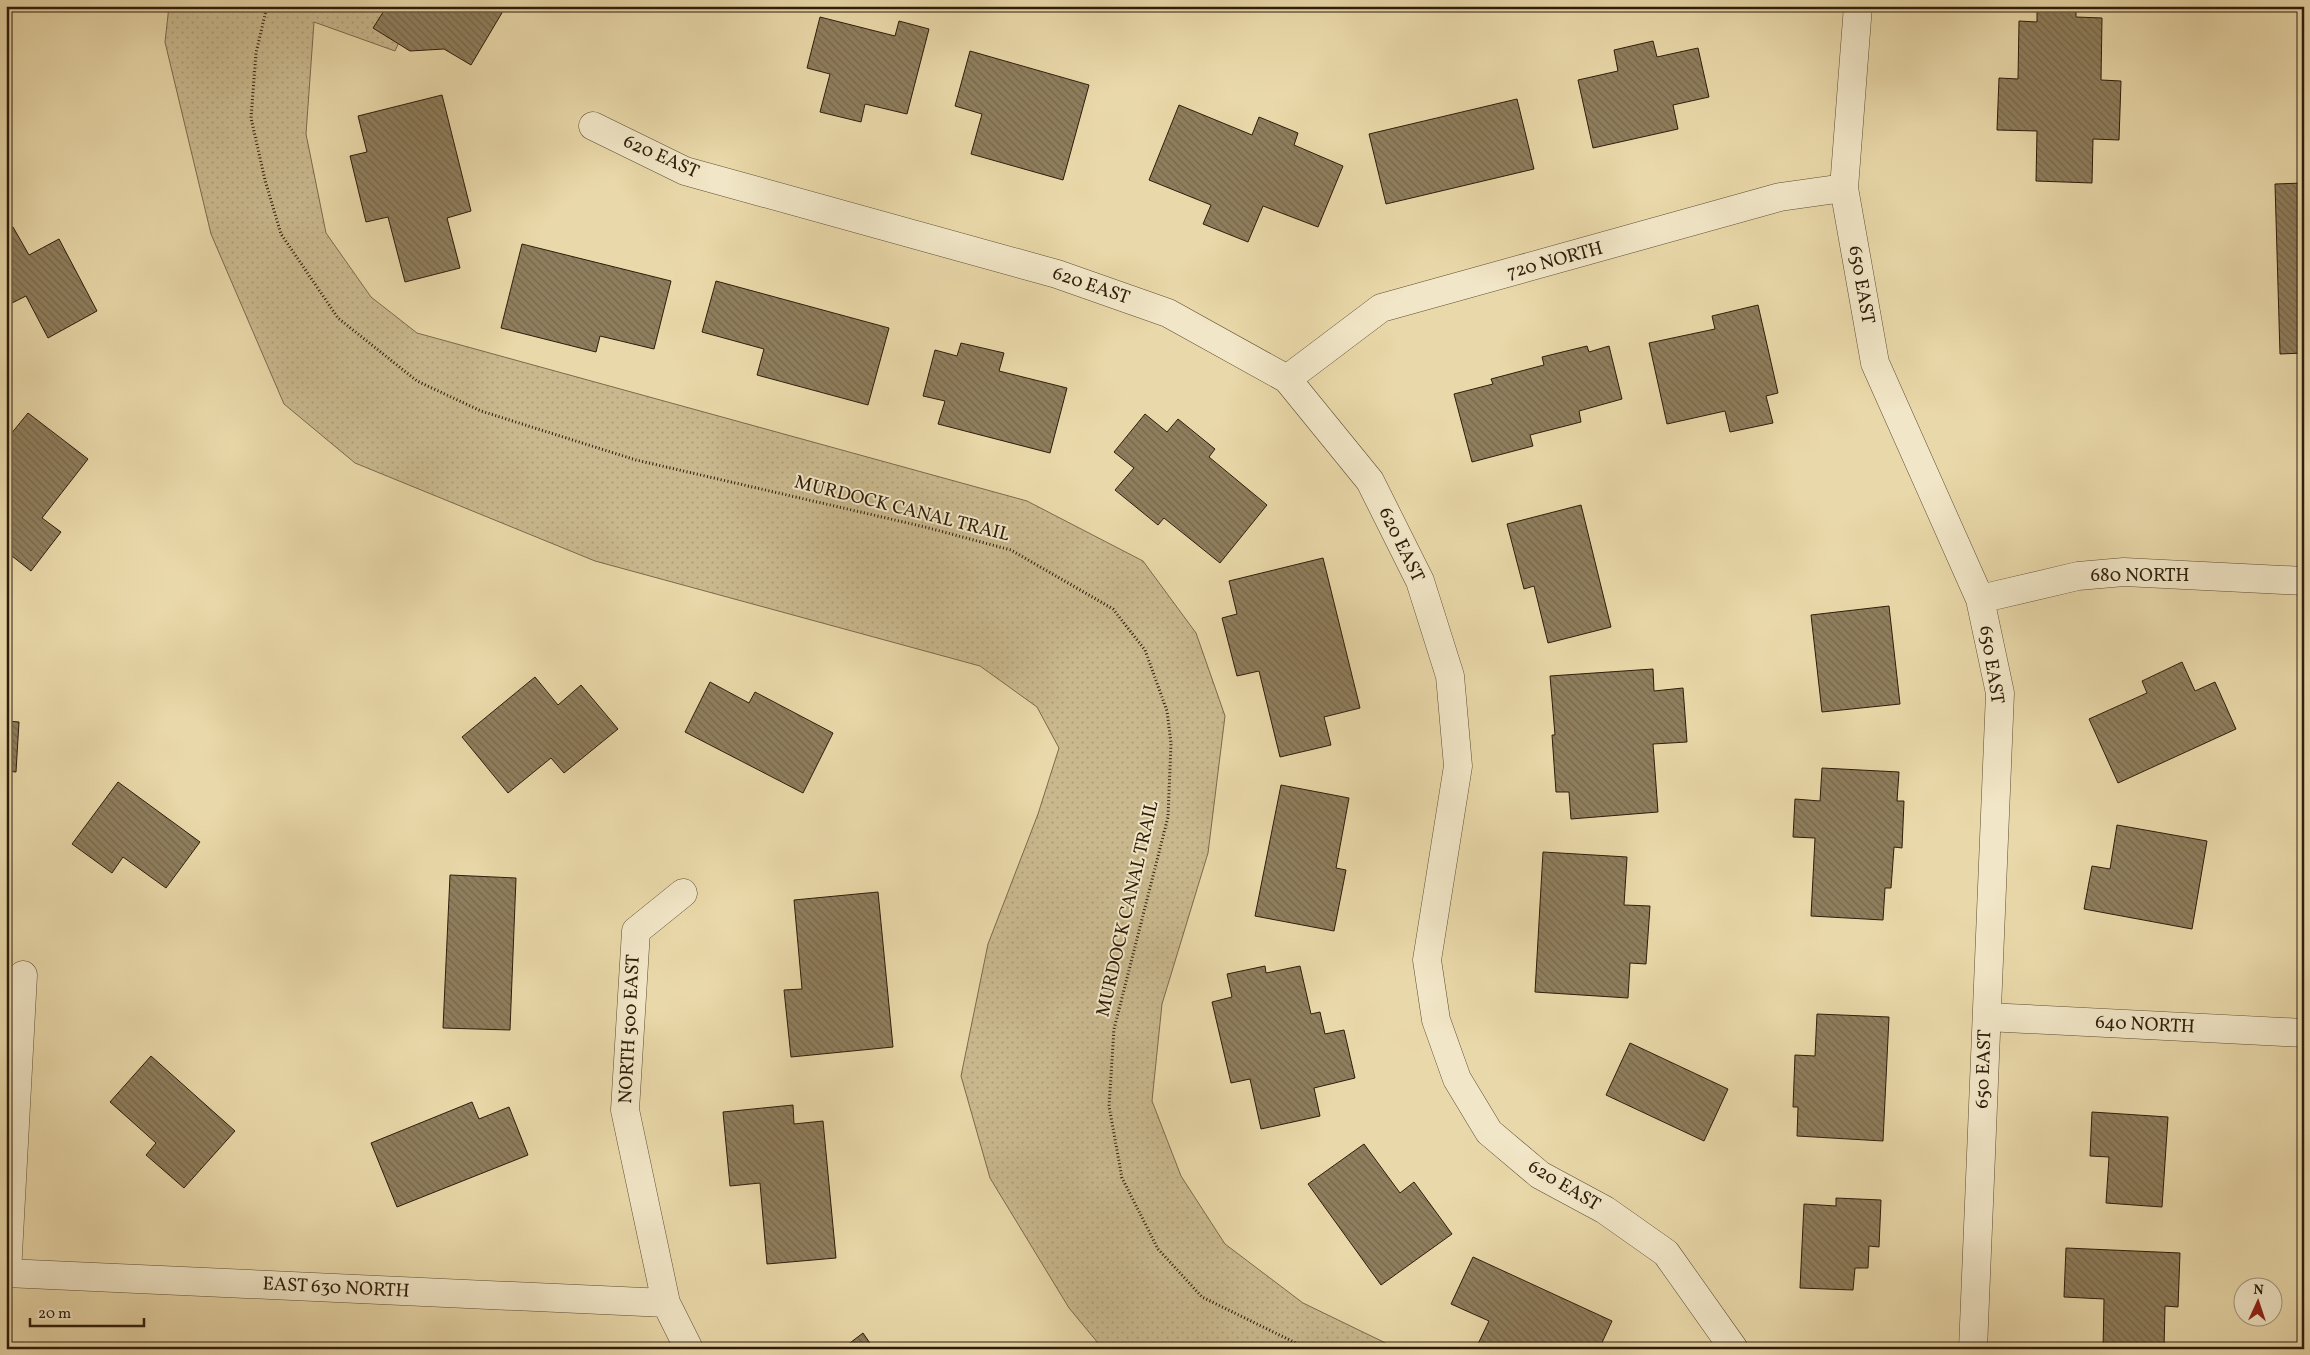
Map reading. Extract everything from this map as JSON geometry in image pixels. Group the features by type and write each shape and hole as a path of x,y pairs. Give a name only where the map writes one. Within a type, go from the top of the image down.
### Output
{"street":[{"name":"650 EAST","path":"1858,6 1844,188 1875,363 1980,599 2000,693 1973,1349"},
{"name":"620 EAST","path":"593,126 685,172 1057,274 1168,313 1287,379 1370,481 1420,580 1450,676 1458,766 1427,960 1436,1020 1457,1079 1489,1132 1540,1175 1604,1210 1666,1253 1734,1349"},
{"name":"720 NORTH","path":"1287,379 1381,308 1780,197 1844,188"},
{"name":"680 NORTH","path":"1980,599 2078,576 2124,572 2304,581"},
{"name":"NORTH 500 EAST","path":"683,893 636,931 625,1110 666,1303 689,1349"},
{"path":"7,1273 23,974"},
{"name":"640 NORTH","path":"1987,1017 2304,1033"},
{"name":"EAST 630 NORTH","path":"7,1273 666,1303"}],"path":[{"name":"MURDOCK CANAL TRAIL","path":"266,6 256,53 251,118 265,180 281,234 338,318 417,381 481,411 636,460 925,527 1011,550 1113,609 1145,650 1167,711 1171,743 1168,817 1114,1029 1109,1106 1122,1178 1158,1249 1202,1297 1308,1349"}],"shaded area":[{"path":"169,6 415,6 395,51 314,22 306,134 326,233 371,297 417,333 1027,501 1143,561 1196,633 1225,716 1208,853 1162,1004 1152,1101 1181,1176 1225,1244 1303,1303 1398,1349 1103,1349 1069,1308 990,1178 961,1076 988,944 1038,814 1059,748 1037,707 980,666 595,561 355,463 284,404 211,234 165,42"}],"building":[{"path":"387,6 506,6 471,65 444,49 410,51 373,28"},
{"path":"2037,6 2076,6 2076,17 2102,18 2101,80 2121,81 2119,140 2093,139 2092,183 2036,181 2037,131 1997,130 1999,78 2018,79 2019,21 2037,22"},
{"path":"820,17 895,36 899,21 929,29 907,114 865,104 861,122 820,112 830,74 807,68"},
{"path":"1653,41 1657,57 1698,48 1709,97 1673,105 1678,129 1593,148 1578,80 1618,71 1614,50"},
{"path":"970,51 1089,85 1063,180 971,154 982,114 955,106"},
{"path":"442,95 471,211 447,218 460,268 405,282 388,217 366,222 350,156 367,152 358,116"},
{"path":"1517,99 1534,169 1386,204 1369,134"},
{"path":"1179,105 1252,135 1259,117 1298,133 1294,145 1343,166 1318,227 1263,206 1248,242 1203,224 1211,205 1149,180"},
{"path":"2304,183 2304,353 2280,354 2275,184"},
{"path":"13,227 29,255 59,239 97,311 48,338 26,296 6,306 6,230"},
{"path":"522,244 671,281 654,349 600,336 596,352 501,328"},
{"path":"716,281 889,328 868,405 757,375 764,349 702,332"},
{"path":"1758,305 1778,393 1766,396 1773,423 1730,432 1725,411 1667,424 1649,343 1715,329 1712,316"},
{"path":"961,343 1004,353 999,371 1067,388 1050,453 938,424 945,401 923,396 935,350 957,356"},
{"path":"1587,346 1589,352 1609,346 1622,399 1579,411 1581,422 1530,435 1533,446 1472,462 1454,394 1493,384 1491,379 1544,365 1542,357"},
{"path":"28,413 88,459 42,518 61,532 31,571 12,556 6,563 6,440"},
{"path":"1145,414 1167,432 1178,419 1215,449 1209,457 1267,505 1220,563 1164,518 1158,525 1115,490 1134,468 1114,452"},
{"path":"1581,505 1611,627 1548,643 1534,586 1524,589 1507,524"},
{"path":"1323,558 1360,708 1324,717 1331,745 1280,757 1259,671 1237,676 1222,618 1237,614 1229,581"},
{"path":"1889,606 1900,704 1822,712 1811,615"},
{"path":"2182,662 2195,691 2215,682 2236,729 2118,783 2089,719 2147,693 2142,681"},
{"path":"1653,669 1654,691 1683,688 1687,742 1653,744 1658,812 1571,819 1569,792 1556,792 1552,735 1555,735 1550,676"},
{"path":"535,677 558,705 581,685 618,729 564,773 551,758 508,793 462,737"},
{"path":"710,682 749,703 755,692 833,733 803,793 685,732"},
{"path":"6,721 19,722 16,772 6,771"},
{"path":"1822,768 1899,772 1897,801 1904,801 1902,848 1894,847 1891,888 1885,888 1883,920 1811,916 1815,838 1793,837 1795,799 1820,801"},
{"path":"118,782 200,842 166,888 123,857 112,873 72,844"},
{"path":"1281,785 1349,798 1336,868 1346,870 1334,931 1255,916"},
{"path":"2117,825 2207,841 2192,929 2084,909 2092,866 2110,869"},
{"path":"1543,852 1627,857 1624,905 1650,906 1646,964 1630,963 1628,998 1535,992"},
{"path":"450,875 516,878 510,1030 443,1028"},
{"path":"2304,877 2304,923 2301,923"},
{"path":"878,892 893,1047 791,1057 784,990 802,989 794,900"},
{"path":"1265,966 1266,973 1300,966 1311,1014 1320,1012 1325,1034 1344,1030 1355,1078 1314,1088 1320,1116 1261,1129 1250,1079 1231,1083 1212,1002 1232,997 1227,974"},
{"path":"1817,1014 1889,1017 1883,1141 1797,1136 1798,1107 1793,1107 1795,1055 1815,1056"},
{"path":"1630,1043 1728,1089 1704,1141 1606,1095"},
{"path":"151,1056 235,1131 184,1188 146,1155 156,1143 110,1102"},
{"path":"472,1102 479,1119 509,1107 528,1155 397,1207 371,1143"},
{"path":"793,1105 794,1124 823,1121 836,1258 767,1264 760,1183 730,1186 723,1112"},
{"path":"2092,1112 2168,1117 2162,1207 2106,1203 2109,1157 2090,1156"},
{"path":"1364,1144 1400,1193 1414,1182 1452,1234 1381,1285 1308,1184"},
{"path":"1836,1198 1881,1200 1879,1247 1869,1246 1868,1268 1855,1268 1853,1290 1800,1288 1804,1204 1836,1206"},
{"path":"2066,1248 2180,1253 2178,1307 2165,1306 2164,1349 2103,1349 2104,1299 2064,1297"},
{"path":"1473,1257 1612,1321 1599,1349 1488,1349 1478,1344 1489,1321 1451,1304"},
{"path":"863,1333 874,1349 842,1349"}]}
